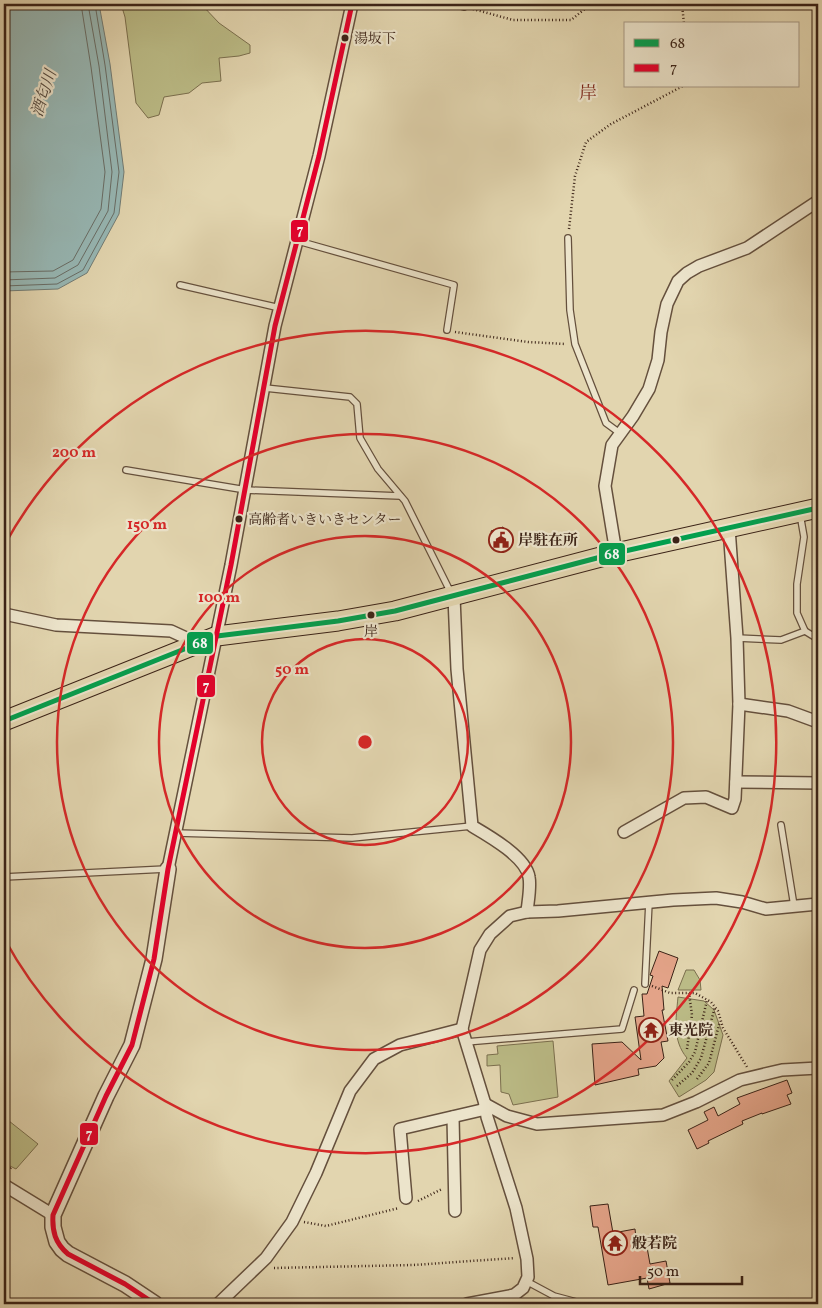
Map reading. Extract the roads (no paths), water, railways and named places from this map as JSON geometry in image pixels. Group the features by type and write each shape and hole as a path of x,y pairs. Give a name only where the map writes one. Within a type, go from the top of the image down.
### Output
{"main road":[{"path":"4,721 217,636 338,621 395,611 616,554 800,514 818,508"}],"street":[{"path":"155,1304 125,1284 62,1249 54,1234 53,1215 106,1096 132,1045 154,959 168,868 246,490 275,326 298,241 352,4"},
{"path":"616,554 605,486 612,445 649,389 658,360 667,304 678,281 687,273 700,266 747,248 818,201"},
{"path":"624,832 684,798 706,797 732,808 735,799 739,704 737,638 729,528"},
{"path":"454,597 457,669 472,826 500,844 524,864 529,877 527,912"},
{"path":"4,614 56,625 171,631 197,643"},
{"path":"739,704 788,711 818,722"},
{"path":"736,782 818,783"},
{"path":"468,1304 514,1295 523,1288 528,1277 527,1257 516,1208 462,1029 480,950 490,934 510,916 527,912 716,898 742,902 766,909 818,904"},
{"path":"218,1304 266,1258 293,1220 316,1173 350,1091 374,1059 400,1044 462,1029"},
{"path":"411,1200 400,1129 453,1117 486,1106 507,1116 537,1124 663,1115 696,1102 740,1080 782,1070 818,1068"},
{"path":"453,1117 455,1211"},
{"path":"5,1179 53,1215"}],"lane":[{"path":"453,4 464,7"},
{"path":"568,238 570,310 575,344 606,423 621,434"},
{"path":"298,241 454,285 448,330"},
{"path":"180,285 280,308"},
{"path":"265,388 350,397 357,404 360,438 378,469 405,501 454,597"},
{"path":"126,470 246,490 400,496"},
{"path":"800,514 804,537 797,584 797,613 805,631 818,639"},
{"path":"737,638 781,640 805,631"},
{"path":"818,660 818,670"},
{"path":"781,825 794,906"},
{"path":"176,833 352,838 472,826"},
{"path":"4,877 168,868"},
{"path":"647,984 649,902"},
{"path":"466,1042 622,1029 634,990"},
{"path":"526,1281 554,1296 584,1304"}],"water":[{"name":"酒匂川","path":"4,4 99,4 110,64 124,172 119,214 87,273 58,289 4,291"}],"place":[{"name":"湯坂下","path":"345,38"},
{"name":"高齢者いきいきセンター","path":"239,519"},
{"name":"岸駐在所","path":"501,540"},
{"name":"岸","path":"371,615"},
{"name":"東光院","path":"651,1030"},
{"name":"般若院","path":"615,1243"}],"district":[{"name":"岸","path":"588,93"}]}
